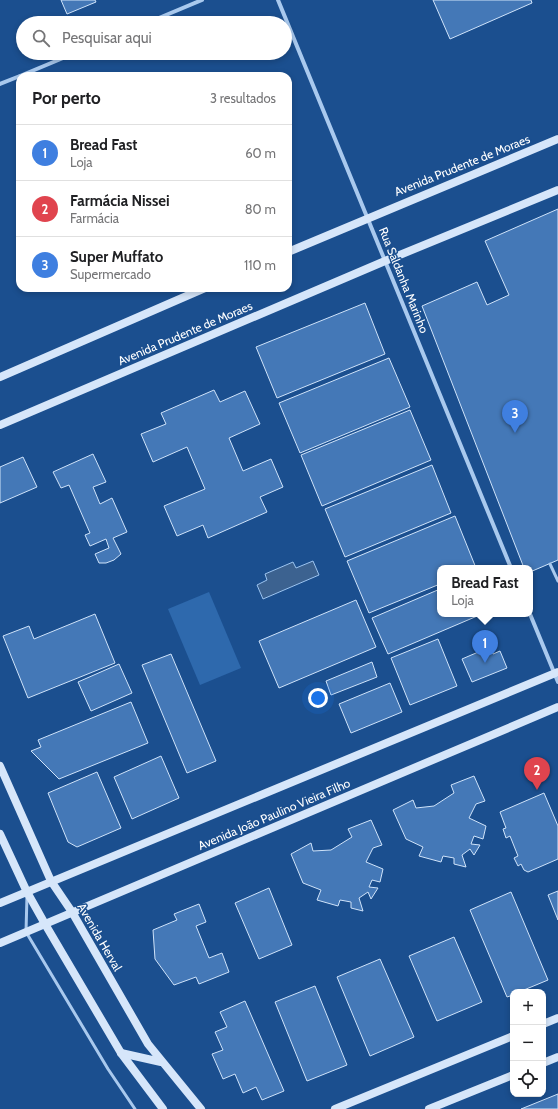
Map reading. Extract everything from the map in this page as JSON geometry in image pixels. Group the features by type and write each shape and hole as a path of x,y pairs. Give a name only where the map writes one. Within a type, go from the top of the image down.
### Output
{"main road":[{"name":"Avenida Prudente de Moraes","path":"292,250 368,217 558,139"},
{"name":"Avenida Prudente de Moraes","path":"0,425 385,261 558,190"},
{"path":"0,377 196,292"},
{"name":"Avenida João Paulino Vieira Filho","path":"0,903 556,672"},
{"name":"Avenida João Paulino Vieira Filho","path":"0,943 558,706"},
{"name":"Avenida Herval","path":"0,766 51,881 72,912 148,1044 161,1062 201,1109"},
{"path":"0,834 27,892 121,1053 163,1109"},
{"path":"546,1023 558,1018"},
{"path":"335,1109 510,1037"},
{"path":"121,1053 161,1062"},
{"path":"546,1062 558,1057"},
{"path":"429,1109 510,1076"}],"street":[{"path":"164,16 202,0"},
{"name":"Rua Saldanha Marinho","path":"278,0 285,16"},
{"name":"Rua Saldanha Marinho","path":"292,34 510,565"},
{"path":"30,72 58,60"},
{"path":"0,84 16,78"},
{"path":"531,617 556,672 558,682"}],"lane":[{"path":"550,564 558,581"},
{"path":"27,892 26,932 108,1069 135,1109"}],"shaded area":[{"path":"313,561 319,575 263,599 257,585 267,580 265,574 293,562 296,568"},
{"path":"209,592 241,668 200,685 168,609"}],"building":[{"path":"61,0 95,0 96,2 67,14"},
{"path":"433,0 531,0 532,3 450,39"},
{"path":"558,209 558,560 533,571 533,565 523,565 422,306 477,282 487,305 509,295 485,241"},
{"path":"365,303 385,354 277,398 256,347"},
{"path":"389,358 410,407 300,453 279,403"},
{"path":"214,390 220,402 245,391 260,424 229,438 243,471 271,459 283,487 260,497 267,512 208,538 203,525 177,536 164,506 205,489 187,447 153,462 141,434 166,424 161,413"},
{"path":"410,410 431,460 322,506 301,455"},
{"path":"93,454 106,482 93,487 100,504 112,498 127,532 113,538 121,554 114,560 106,563 99,563 95,554 109,548 106,539 90,546 85,535 90,533 69,485 61,488 53,472"},
{"path":"23,457 37,487 0,503 0,467"},
{"path":"432,465 451,513 345,557 325,509"},
{"path":"455,516 475,565 437,565 437,585 369,613 347,561"},
{"path":"437,590 437,617 475,617 388,654 372,618"},
{"path":"356,600 376,647 279,688 259,641"},
{"path":"95,614 115,663 28,698 3,636 29,626 34,639"},
{"path":"438,639 457,686 410,705 391,658"},
{"path":"490,647 493,654 500,651 507,668 472,682 462,659"},
{"path":"171,654 216,761 187,773 142,665"},
{"path":"372,662 377,677 331,695 326,681"},
{"path":"119,664 132,693 91,711 78,682"},
{"path":"390,683 402,712 351,733 339,704"},
{"path":"131,702 148,743 59,779 31,751 41,747 38,740"},
{"path":"161,756 179,798 132,819 114,777"},
{"path":"97,772 121,828 77,847 68,842 48,793"},
{"path":"474,776 485,801 476,804 469,818 486,826 483,839 474,836 471,844 480,845 474,855 470,849 462,855 466,867 454,864 454,858 443,856 441,862 419,856 423,847 406,839 393,810 413,800 416,808 434,806 454,793 451,785"},
{"path":"544,793 558,826 558,859 528,872 524,870 521,864 518,866 514,858 518,856 510,836 506,838 503,829 506,828 500,812"},
{"path":"371,820 382,845 373,848 366,862 383,869 380,882 372,880 369,887 378,888 371,899 368,892 359,898 363,911 351,908 351,902 340,900 338,906 317,900 321,890 303,883 291,854 311,843 313,851 331,850 352,837 348,829"},
{"path":"269,888 292,945 259,959 235,903"},
{"path":"558,891 558,920 548,895"},
{"path":"511,892 548,980 526,989 510,989 510,996 507,997 470,910"},
{"path":"199,904 206,922 196,926 209,958 222,953 229,972 199,984 196,977 174,985 155,959 153,930 177,920 174,914"},
{"path":"454,937 482,1002 437,1021 409,956"},
{"path":"380,959 414,1037 370,1056 337,977"},
{"path":"315,986 347,1065 307,1081 275,1002"},
{"path":"245,1001 284,1091 262,1100 256,1087 243,1093 235,1074 223,1079 212,1054 223,1050 215,1032 227,1027 220,1012"},
{"path":"558,1094 558,1109 521,1109"}],"place":[{"name":"Super Muffato","path":"515,433"},
{"name":"Bread Fast","path":"485,663"},
{"name":"Farmácia Nissei","path":"537,790"}]}
